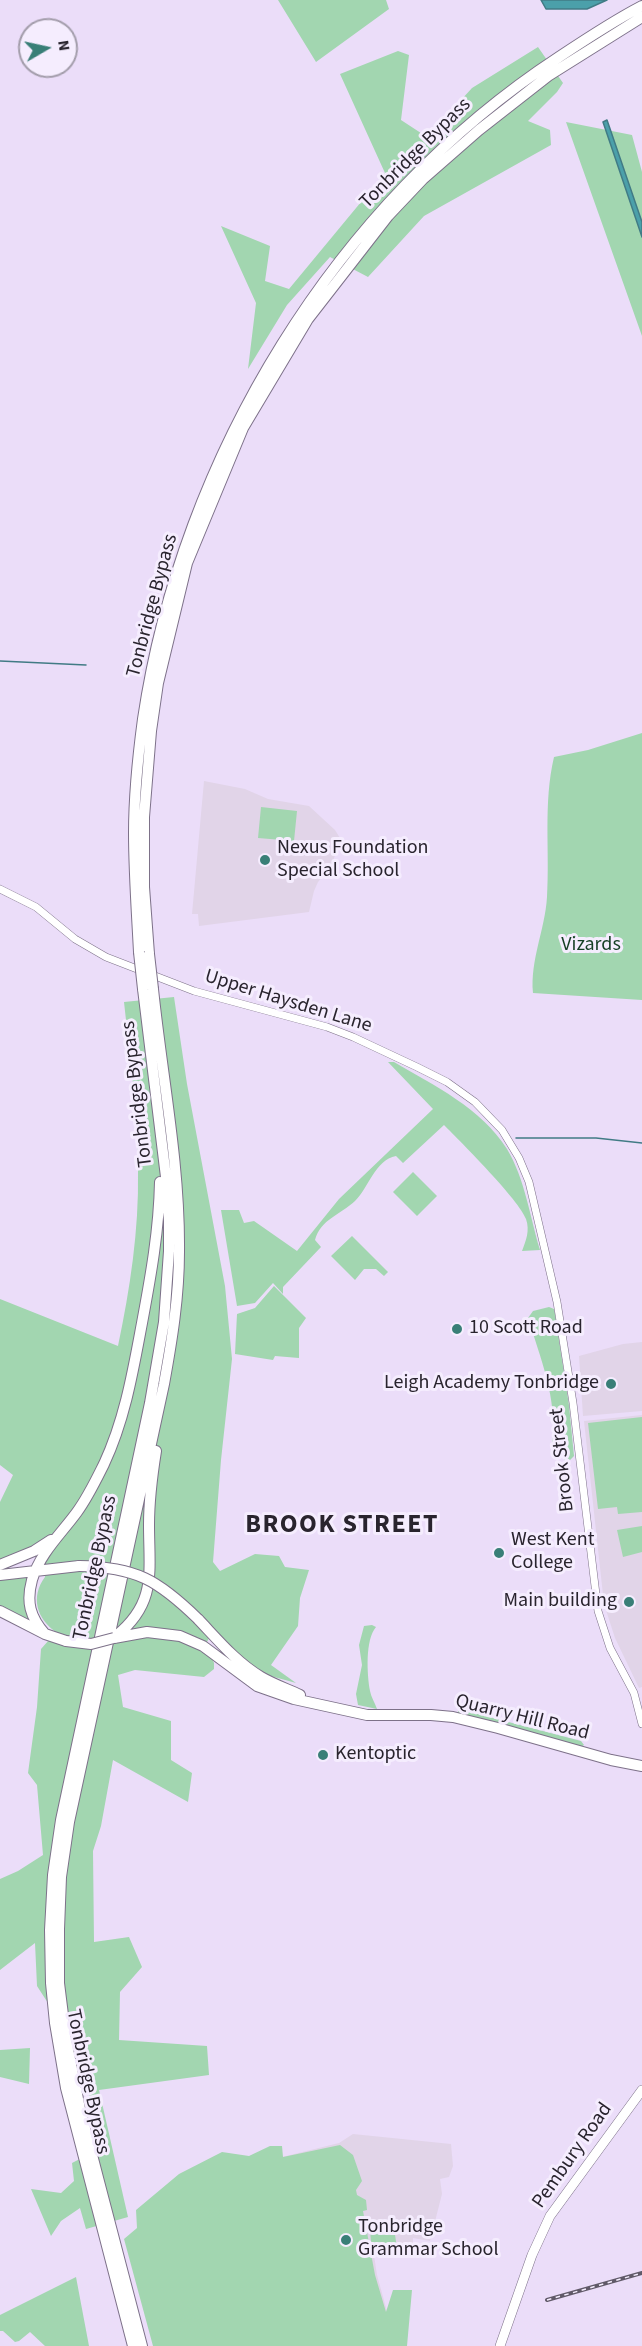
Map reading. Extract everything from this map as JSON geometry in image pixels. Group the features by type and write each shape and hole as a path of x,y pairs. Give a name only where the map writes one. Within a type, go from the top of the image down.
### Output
{"highway":[{"name":"Tonbridge Bypass","path":"133,2346 62,2066 52,1992 50,1919 53,1875 61,1820 150,1403 164,1322 169,1261 169,1221 144,953 144,817 151,731 158,683 187,563 243,428 308,319 399,198 545,72 618,18 642,6"},
{"name":"Tonbridge Bypass","path":"545,72 642,17"},
{"name":"Tonbridge Bypass","path":"142,2346 70,2065 59,1983 59,1929 61,1877 69,1822 164,1384 174,1326 178,1282 176,1176 148,989"},
{"path":"45,1634 31,1615 29,1598 36,1570 41,1557 80,1508 105,1462 120,1424 129,1390 156,1254 160,1184 156,1095"},
{"path":"0,1611 45,1634 66,1641 91,1644 114,1638 127,1631 142,1608 149,1588 151,1481 164,1384"},
{"path":"0,1565 34,1551 62,1531"},
{"name":"Quarry Hill Road","path":"0,1575 79,1566 116,1568 142,1575 165,1588 231,1655 261,1678 322,1704"},
{"path":"29,1598 42,1574 50,1570"},
{"name":"Quarry Hill Road","path":"127,1631 180,1636 203,1646 257,1686 294,1699 367,1715 431,1715 470,1721 611,1760 642,1766"},
{"path":"106,2242 126,2346"}],"main road":[{"name":"Pembury Road","path":"500,2346 532,2254 550,2216 642,2090"}],"street":[{"name":"Upper Haysden Lane","path":"0,888 36,907 75,939 106,957 195,991 281,1013 353,1037 417,1067 461,1092 489,1115 502,1130 519,1158 529,1182 547,1257"},
{"name":"Brook Street","path":"547,1257 557,1302 573,1402 596,1602 610,1648 634,1693 642,1724"}],"shaded area":[{"path":"541,0 607,0 587,9 546,9"},
{"path":"607,120 642,222 642,237 603,122"},
{"name":"Nexus Foundation Special School","path":"204,781 245,789 268,799 309,806 335,830 340,838 338,848 330,868 318,882 309,912 199,926 198,914 192,914"},
{"name":"Leigh Academy Tonbridge","path":"642,1342 642,1411 583,1416 579,1356 623,1344"},
{"path":"642,1415 642,1687 639,1688 615,1638 604,1604 584,1421"},
{"name":"Tonbridge Grammar School","path":"353,2134 451,2144 453,2166 449,2177 440,2179 442,2194 430,2241 413,2238 413,2252 397,2251 374,2255 377,2275 393,2333 278,2158 339,2143"}],"green space":[{"path":"278,0 386,0 389,9 316,62"},
{"path":"538,47 563,83 528,121 550,130 551,145 424,216 368,277 330,257 287,305 248,369 256,303 221,226 270,246 265,281 289,289 385,173 340,74 398,51 409,55 401,120 427,137 472,88"},
{"path":"566,122 632,135 642,172 642,336"},
{"name":"Vizards","path":"642,733 642,1000 533,993 534,969 547,897 548,810 554,757 588,750"},
{"path":"261,807 297,811 294,841 258,838"},
{"path":"174,997 187,1084 225,1286 232,1359 213,1562 220,1571 255,1554 279,1556 285,1567 309,1570 300,1598 298,1626 271,1665 296,1683 252,1668 213,1630 206,1644 214,1663 214,1669 204,1677 135,1670 118,1675 123,1707 171,1721 171,1760 192,1773 188,1802 113,1760 101,1826 93,1851 94,1942 129,1937 142,1967 120,1992 119,2040 207,2046 209,2075 99,2090 128,2217 86,2229 80,2208 61,2221 51,2236 31,2189 61,2193 74,2181 72,2163 101,2148 79,2051 37,1986 35,1943 0,1970 0,1879 43,1855 37,1785 28,1773 37,1707 41,1649 56,1632 44,1621 37,1600 40,1585 45,1577 43,1565 53,1548 0,1562 0,1502 13,1475 0,1465 0,1299 118,1346 133,1259 138,1194 135,1108 124,1002"},
{"path":"388,1062 394,1062 456,1099 484,1121 496,1134 507,1149 518,1173 540,1250 522,1251 528,1228 521,1210 444,1125 403,1163 396,1156 377,1169 360,1196 322,1227 315,1240 321,1247 283,1287 283,1294 273,1283 255,1303 237,1306 221,1210 239,1210 244,1223 254,1221 297,1251 339,1199 433,1109"},
{"path":"413,1172 437,1196 417,1216 393,1192"},
{"path":"352,1236 388,1272 384,1276 376,1269 364,1269 355,1280 331,1256"},
{"path":"274,1286 306,1318 299,1328 299,1358 275,1356 273,1360 235,1354 237,1314 255,1308"},
{"path":"549,1307 554,1309 569,1405 574,1456 569,1461 565,1461 559,1448 552,1441 550,1394 528,1318 533,1311"},
{"path":"642,1417 642,1512 618,1514 617,1507 598,1509 588,1423"},
{"path":"642,1526 642,1552 623,1557 617,1530"},
{"path":"33,1574 34,1623 0,1607 0,1577"},
{"path":"364,1626 376,1627 368,1648 368,1676 377,1709 358,1705 356,1694 362,1665 359,1645"},
{"path":"459,1709 581,1741 584,1745 581,1747 457,1714"},
{"path":"30,2048 29,2084 0,2077 0,2050"},
{"path":"340,2145 353,2155 362,2181 356,2190 357,2195 366,2200 367,2210 363,2211 375,2275 386,2312 393,2290 412,2290 407,2346 153,2346 124,2239 137,2228 136,2210 179,2174 222,2152 249,2156 270,2146 282,2146 283,2157"},
{"path":"394,2227 397,2249 372,2253 370,2230"},
{"path":"76,2277 89,2346 45,2346 30,2332 15,2342 0,2331 0,2315"}],"waterway":[{"path":"0,661 86,665"},
{"path":"516,1138 596,1138 642,1143"}],"railway":[{"path":"547,2300 642,2273"}],"place":[{"name":"Nexus Foundation Special School","path":"265,860"},
{"name":"10 Scott Road","path":"457,1329"},
{"name":"Leigh Academy Tonbridge","path":"611,1384"},
{"name":"West Kent College","path":"499,1553"},
{"name":"Main building","path":"629,1602"},
{"name":"Kentoptic","path":"323,1755"},
{"name":"Tonbridge Grammar School","path":"346,2240"}],"district":[{"name":"BROOK STREET","path":"342,1526"}]}
